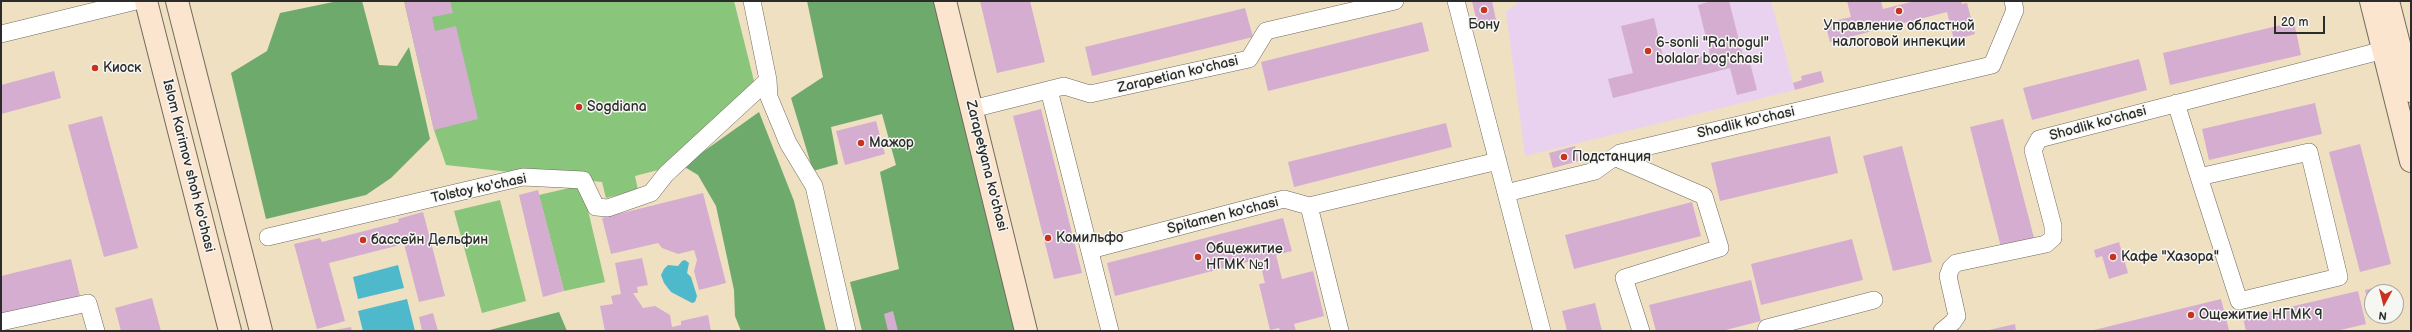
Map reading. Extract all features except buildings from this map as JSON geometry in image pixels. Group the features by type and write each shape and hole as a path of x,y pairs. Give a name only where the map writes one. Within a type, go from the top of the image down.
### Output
{"main road":[{"name":"Islom Karimov shoh ko'chasi","path":"146,1 230,331"},
{"path":"177,1 261,331"},
{"name":"Zarapetyana ko'chasi","path":"945,1 1026,331"},
{"path":"2371,1 2411,160"},
{"path":"2388,1 2411,91"}],"street":[{"path":"1,34 136,1"},
{"path":"752,1 768,80 769,96 788,143 814,186 847,331"},
{"name":"Zarapetian ko'chasi","path":"972,109 1064,86 1090,94 1249,59 1266,31 1395,1"},
{"path":"1456,1 1506,193 1538,330"},
{"name":"Shodlik ko'chasi","path":"1506,193 1595,171 1620,153 1992,66 2016,4"},
{"name":"Shodlik ko'chasi","path":"1942,331 1953,322 1957,316 1948,276 1950,268 1956,263 2046,244 2053,238 2053,226 2033,150 2039,139 2384,50"},
{"name":"Tolstoy ko'chasi","path":"268,237 523,177 583,180 596,207 608,208 651,193 666,174 768,80"},
{"path":"1049,90 1110,331"},
{"path":"2176,103 2199,177 2239,301 2339,277 2309,152 2199,177"},
{"path":"1614,157 1704,196 1720,248 1624,278 1641,331"},
{"name":"Spitamen ko'chasi","path":"1090,250 1284,199 1308,206 1498,161"},
{"path":"1308,206 1340,331"},
{"path":"1766,331 1767,328 1874,300"},
{"path":"1,322 88,303 96,331"}],"shaded area":[{"name":"6-sonli \"Ra'nogul\" bolalar bog'chasi","path":"1520,1 1771,1 1795,90 1525,156 1506,12"}],"green space":[{"path":"338,1 362,1 379,65 397,66 409,47 430,139 391,178 366,195 266,219 231,73 267,51 280,13"},
{"name":"Sogdiana","path":"404,1 734,1 755,85 658,170 635,176 638,190 606,198 602,182 446,165 434,130"},
{"path":"807,1 936,1 1016,331 862,331 850,282 899,269 880,172 896,165 882,114 831,127 838,164 813,171 791,98 823,77"},
{"path":"759,112 794,201 826,331 741,331 735,316 734,290 716,206 698,175 683,166"},
{"path":"582,185 605,282 564,291 539,195"},
{"path":"500,200 526,301 482,313 454,211"},
{"path":"559,312 567,331 486,331"}],"water":[{"path":"685,260 689,263 687,273 691,277 697,296 695,302 692,303 671,292 664,283 661,275 668,265 678,266"},
{"path":"398,265 404,288 358,299 353,277"},
{"path":"407,299 415,331 363,331 358,311"}],"place":[{"name":"Бону","path":"1484,10"},
{"name":"Управление областной налоговой инпекции","path":"1899,11"},
{"name":"6-sonli \"Ra'nogul\" bolalar bog'chasi","path":"1648,51"},
{"name":"Киоск","path":"95,68"},
{"name":"Sogdiana","path":"579,107"},
{"name":"Мажор","path":"861,143"},
{"name":"Подстанция","path":"1564,157"},
{"name":"Комильфо","path":"1048,238"},
{"name":"бассейн Дельфин","path":"363,240"},
{"name":"Общежитие НГМК №1","path":"1198,257"},
{"name":"Кафе \"Хазора\"","path":"2113,257"},
{"name":"Ощежитие НГМК 9","path":"2191,315"}]}
